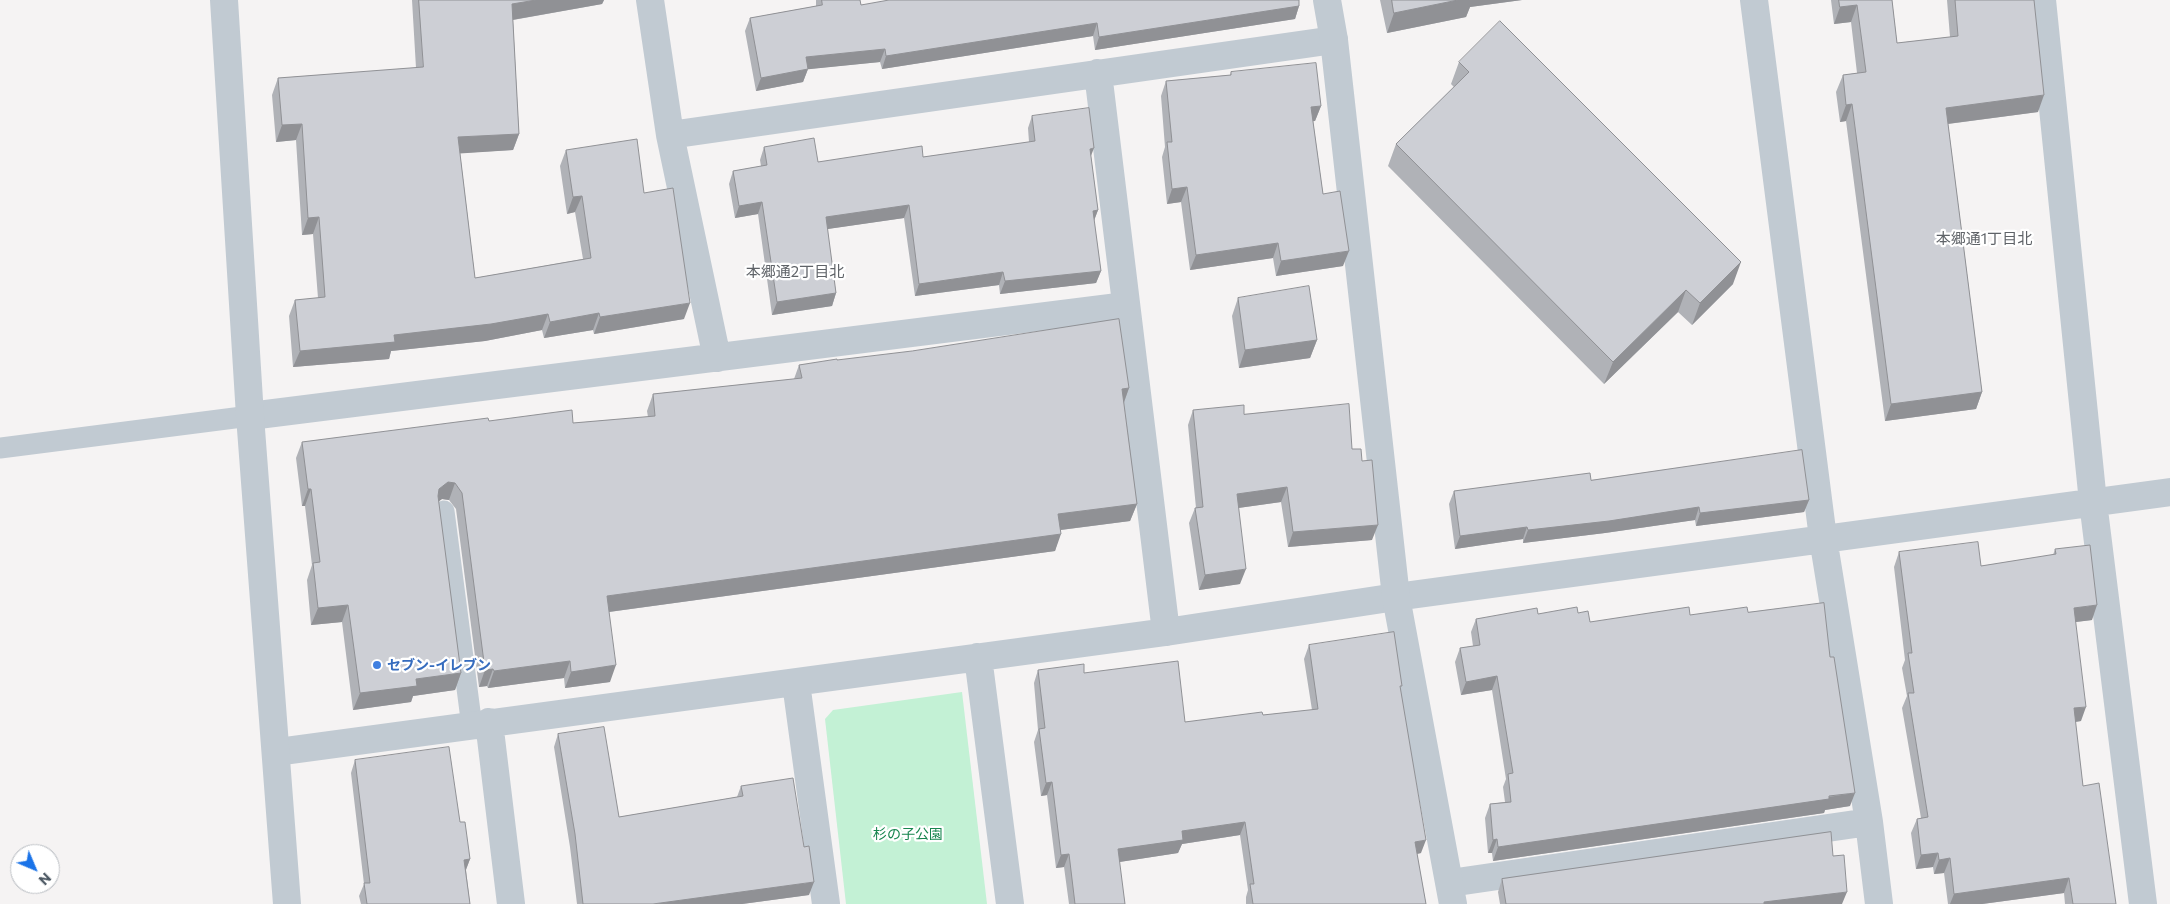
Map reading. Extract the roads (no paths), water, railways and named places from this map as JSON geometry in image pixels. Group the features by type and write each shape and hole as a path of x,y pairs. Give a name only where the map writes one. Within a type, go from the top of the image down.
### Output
{"street":[{"path":"224,0 250,416 277,752 287,904"},
{"path":"650,0 670,135 717,358"},
{"path":"1327,0 1334,40 1396,598 1452,894 1869,822"},
{"path":"1754,0 1822,538 1869,822 1879,904"},
{"path":"2042,0 2093,502 2143,904"},
{"path":"670,135 1334,40"},
{"path":"1098,73 1166,632"},
{"path":"250,416 1126,306"},
{"path":"277,752 796,683 1822,538 2170,492"},
{"path":"978,657 1010,904"},
{"path":"796,683 826,904"},
{"path":"481,724 511,904"}],"lane":[{"path":"0,448 250,416"},
{"path":"444,511 481,724"}],"place":[{"name":"セブン-イレブン","path":"377,665"}],"district":[{"name":"本郷通1丁目北","path":"1984,239"},
{"name":"本郷通2丁目北","path":"795,272"}],"park label":[{"name":"杉の子公園","path":"908,834"}]}
